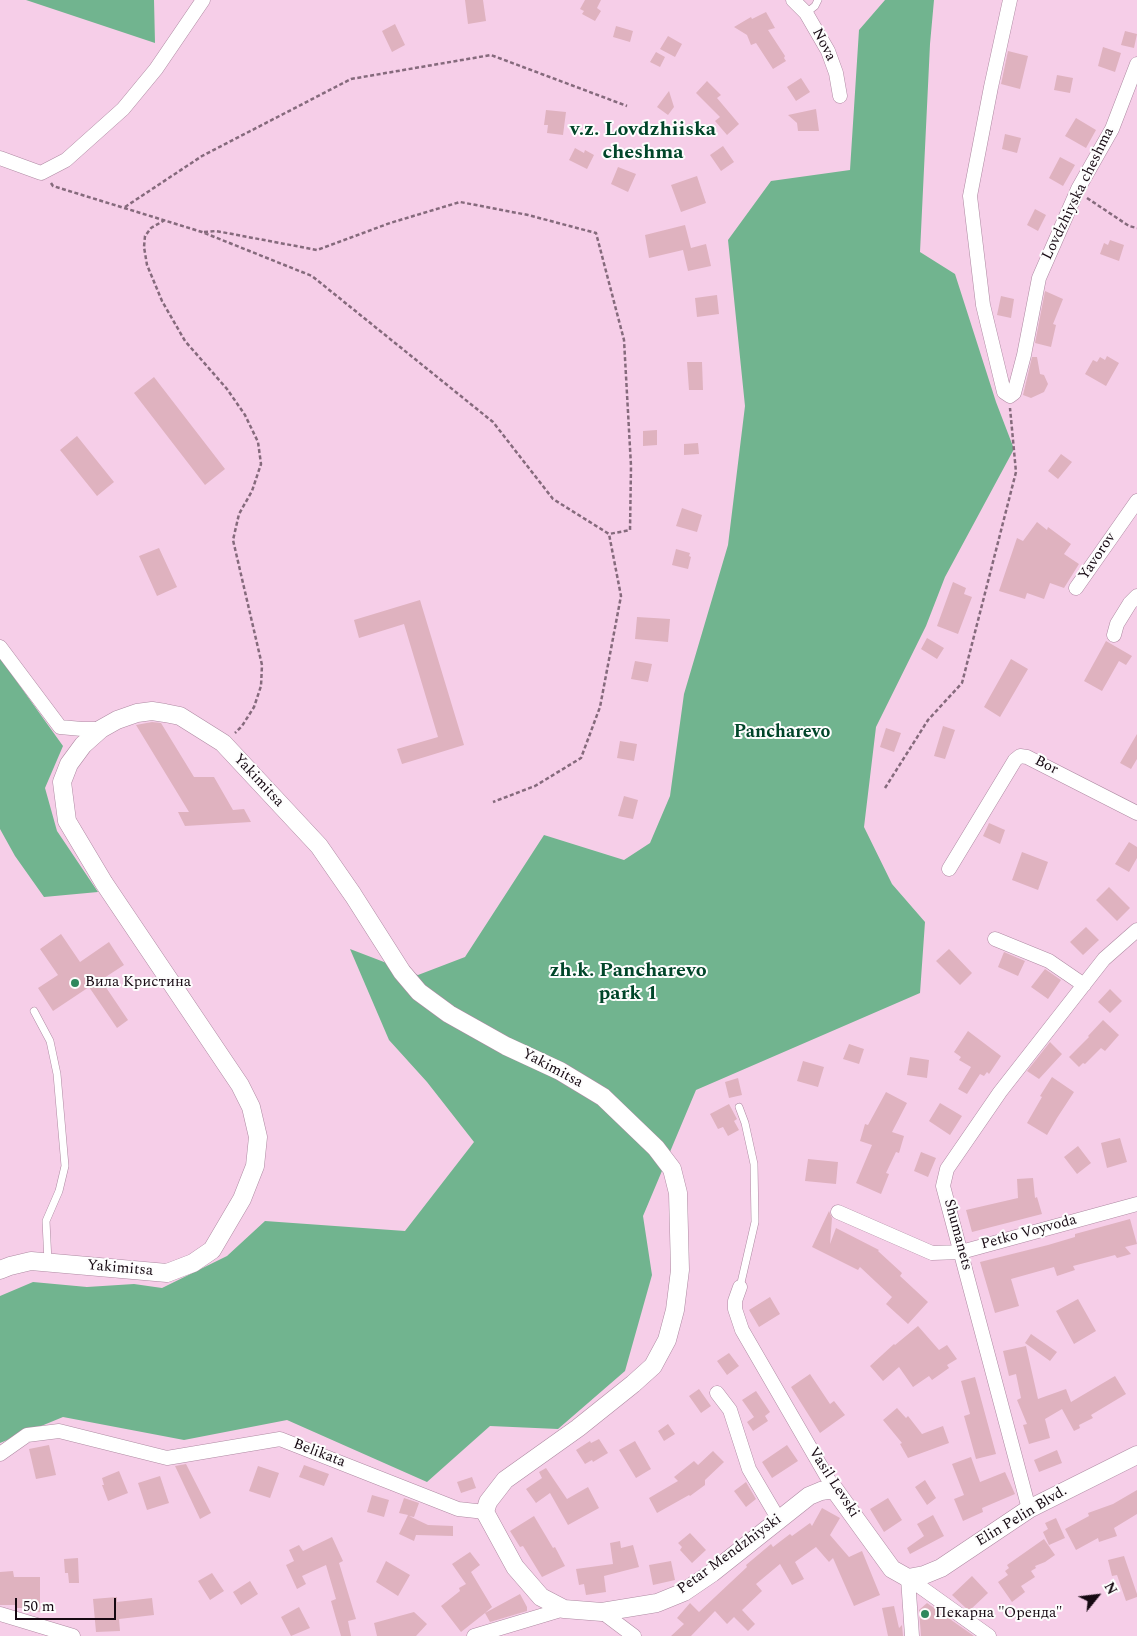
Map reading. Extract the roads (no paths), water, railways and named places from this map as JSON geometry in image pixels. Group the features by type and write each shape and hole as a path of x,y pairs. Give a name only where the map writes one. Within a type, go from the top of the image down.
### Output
{"street":[{"path":"0,158 41,173 66,160 124,110 156,69 203,0"},
{"name":"Nova","path":"793,0 806,13 828,51 836,72 840,96"},
{"name":"Lovdzhiyska cheshma","path":"1010,0 970,196 983,305 1004,392 1010,396 1014,393 1024,355 1039,278 1078,190 1112,129 1137,64"},
{"name":"Yavorov","path":"1076,588 1137,501"},
{"path":"1114,635 1116,624 1137,596"},
{"path":"0,647 60,727 100,729"},
{"name":"Yakimitsa","path":"0,1270 31,1261 167,1273 193,1263 212,1250 242,1199 255,1166 258,1137 250,1107 240,1085 104,883 67,821 62,782 75,754 91,737 100,729 117,720 137,713 159,712 180,716 223,743 319,846 353,894 402,972 419,992 448,1014 506,1046 560,1072 603,1097 656,1148 672,1170 678,1193 680,1270 675,1310 667,1340 652,1366 633,1384 578,1428 505,1480 488,1502 485,1512"},
{"name":"Bor","path":"949,869 1015,760 1020,756 1027,757 1137,813"},
{"name":"Shumanets","path":"1029,1509 943,1186 947,1169 1000,1092 1104,959 1137,930"},
{"path":"995,939 1049,961 1084,985"},
{"name":"Petko Voyvoda","path":"838,1212 932,1253 961,1252 1137,1204"},
{"name":"Vasil Levski","path":"740,1287 735,1309 742,1330 834,1489 892,1569 908,1578 989,1636"},
{"path":"717,1393 730,1410 749,1469 779,1520"},
{"name":"Belikata","path":"0,1454 27,1435 59,1431 167,1458 280,1439 458,1509 485,1512"},
{"name":"Elin Pelin Blvd.","path":"908,1578 924,1575 941,1568 1029,1509 1137,1455"},
{"name":"Petar Mendzhiyski","path":"474,1636 564,1609 602,1612 657,1603 684,1592 809,1496 821,1491 834,1489"},
{"path":"485,1512 515,1567 541,1598 564,1609"},
{"path":"908,1578 912,1636"},
{"path":"602,1612 634,1636"},
{"path":"0,1614 73,1636"}],"lane":[{"path":"806,13 815,6 818,0"},
{"path":"34,1011 50,1041 57,1074 65,1166 59,1191 46,1221 48,1262"},
{"path":"738,1107 745,1123 754,1164 755,1222 740,1287"}],"place":[{"name":"Вила Кристина","path":"75,983"},
{"name":"Пекарна \"Оренда\"","path":"925,1614"}],"district":[{"name":"v.z. Lovdzhiiska cheshma","path":"643,142"},
{"name":"Pancharevo","path":"782,733"},
{"name":"zh.k. Pancharevo park 1","path":"628,984"}]}
